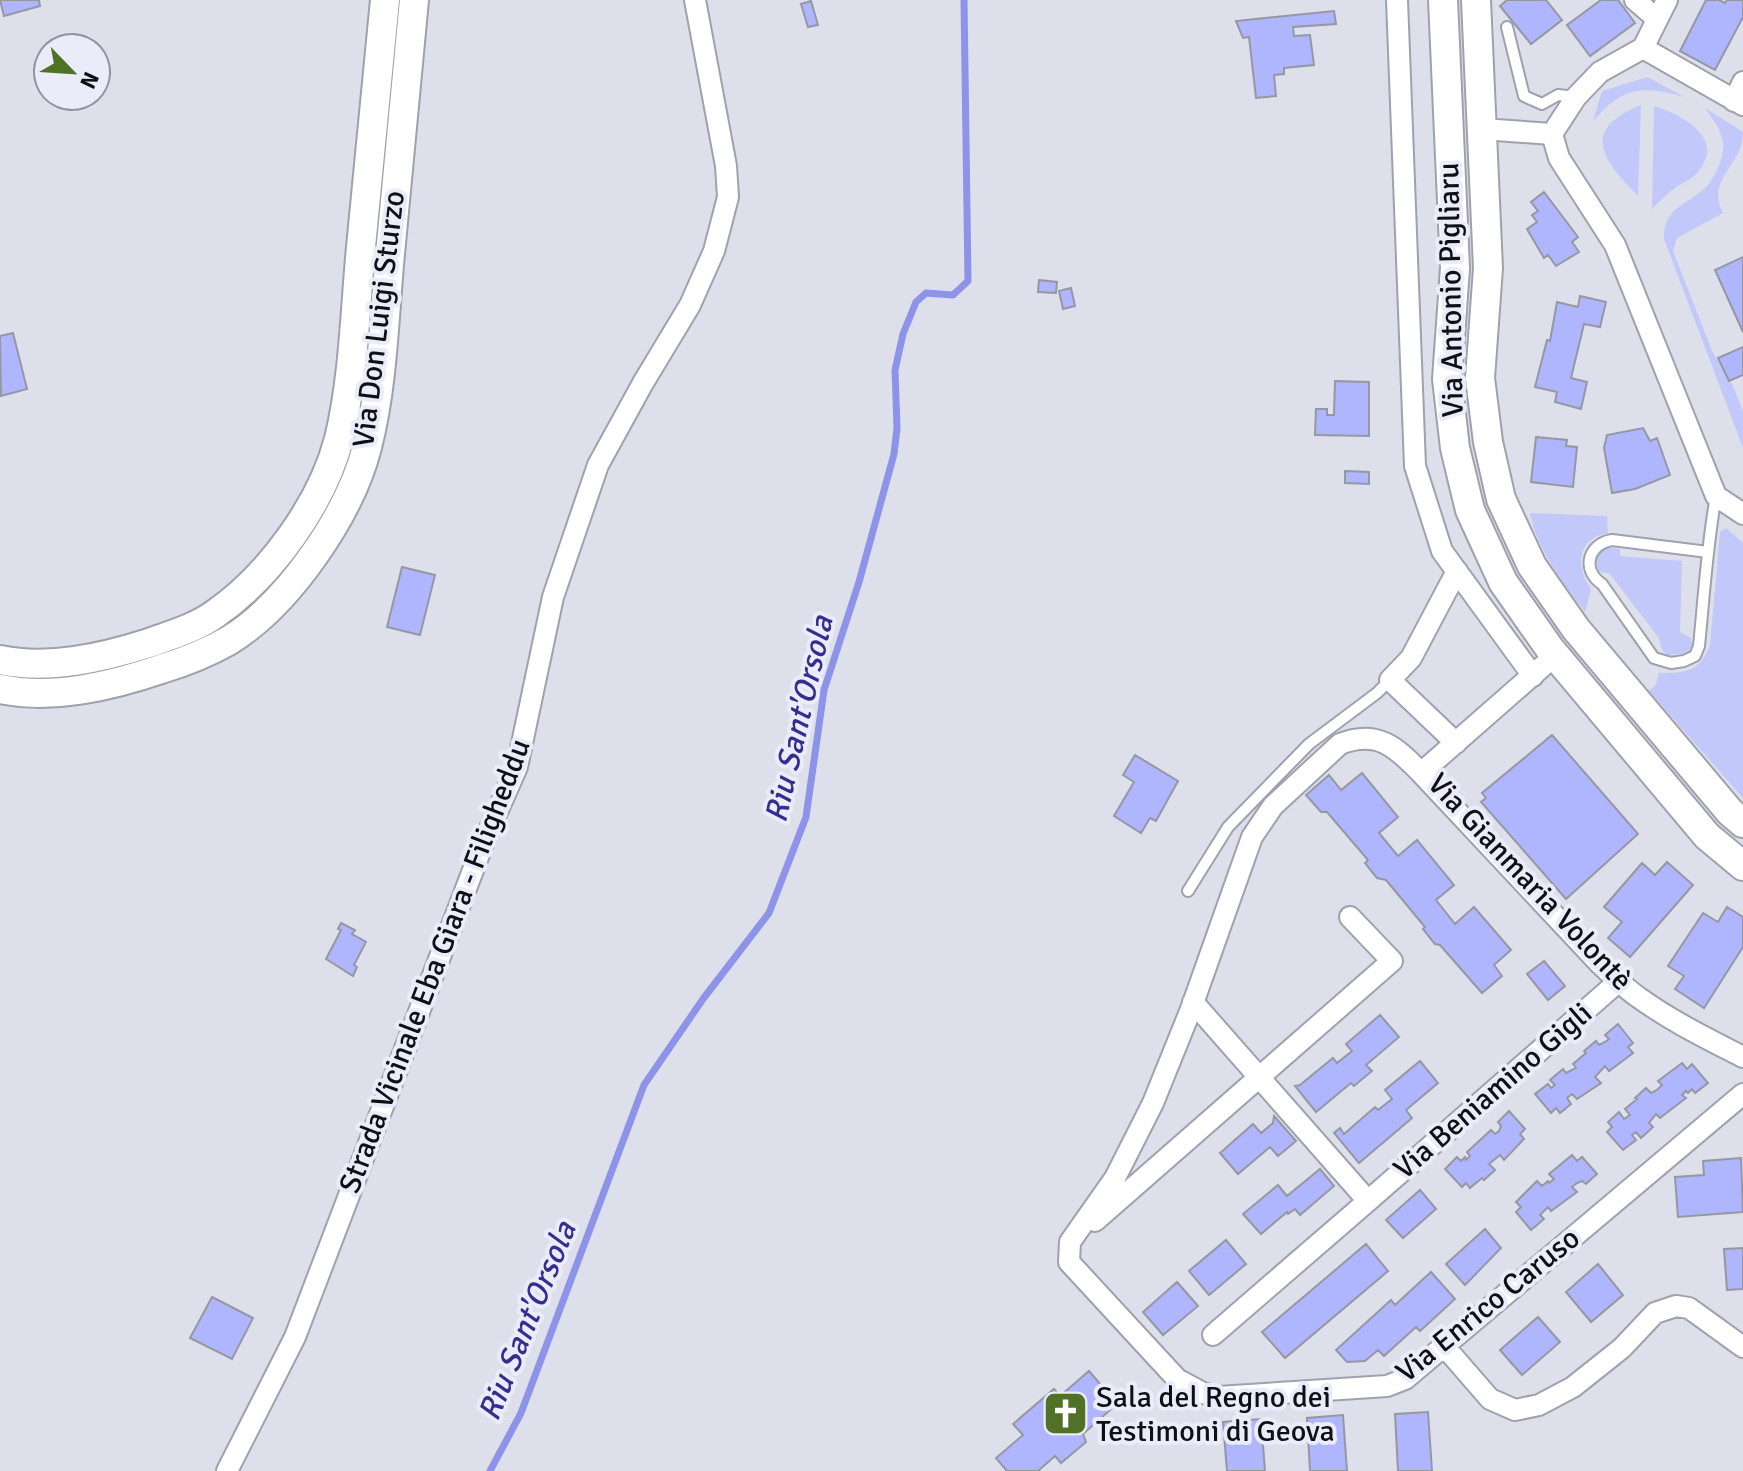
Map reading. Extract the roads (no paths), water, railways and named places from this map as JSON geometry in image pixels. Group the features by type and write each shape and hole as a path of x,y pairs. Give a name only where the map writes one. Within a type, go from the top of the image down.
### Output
{"main road":[{"name":"Via Don Luigi Sturzo","path":"0,660 58,662 114,654 177,633 214,615 248,587 288,541 316,499 338,440 350,368 385,0"},
{"name":"Via Don Luigi Sturzo","path":"0,689 60,692 120,683 188,660 230,640 268,608 311,559 342,512 367,448 379,372 414,0"},
{"name":"Via Antonio Pigliaru","path":"1443,0 1455,268 1447,379 1455,448 1470,510 1503,582 1556,656 1707,836 1743,866"},
{"name":"Via Antonio Pigliaru","path":"1476,0 1488,268 1480,378 1488,442 1501,499 1532,566 1576,629 1730,812 1743,823"}],"street":[{"name":"Strada Vicinale Eba Giara - Filigheddu","path":"227,1471 295,1337 483,844 517,767 553,597 598,465 690,305 714,251 728,197 726,166 695,0"},
{"name":"Via Antonio Pigliaru","path":"1397,0 1415,466 1442,551 1533,676"},
{"path":"1635,0 1657,19"},
{"path":"1667,0 1643,48 1600,72 1576,97 1552,134 1559,158 1615,245 1716,496 1743,514"},
{"path":"1643,48 1740,96"},
{"path":"1482,129 1552,134"},
{"path":"1456,743 1390,680 1411,658 1457,571"},
{"name":"Via Gianmaria Volontè","path":"1556,656 1421,773 1619,981 1690,1030 1743,1057"},
{"path":"1070,1242 1129,1154 1168,1069 1252,837 1273,806 1340,744 1362,736 1399,750 1421,773"},
{"path":"1070,1242 1392,961 1350,917"},
{"name":"Via Beniamino Gigli","path":"1213,1335 1619,981"},
{"name":"Via Beniamino Gigli","path":"1193,1002 1368,1201"},
{"name":"Via Enrico Caruso","path":"1070,1242 1069,1262 1177,1379 1203,1393 1218,1397 1387,1386 1405,1379 1743,1094"},
{"path":"1444,1346 1490,1399 1515,1410 1539,1405 1573,1387 1622,1348 1655,1313 1676,1306 1698,1313 1743,1347"}],"lane":[{"path":"1507,27 1524,96 1542,104 1558,95 1576,97"},
{"path":"1708,552 1601,541 1589,560 1589,570 1654,658 1671,663 1695,656 1699,646 1716,496"},
{"path":"1188,891 1228,827 1309,744 1390,680"}],"waterway":[{"name":"Riu Sant'Orsola","path":"490,1471 521,1413 644,1085 703,999 769,913 806,817 824,690 859,582 894,454 897,428 895,370 903,334 916,302 926,293 953,295 968,281 964,0"}],"place":[{"name":"Sala del Regno dei Testimoni di Geova","path":"1065,1414"}]}
